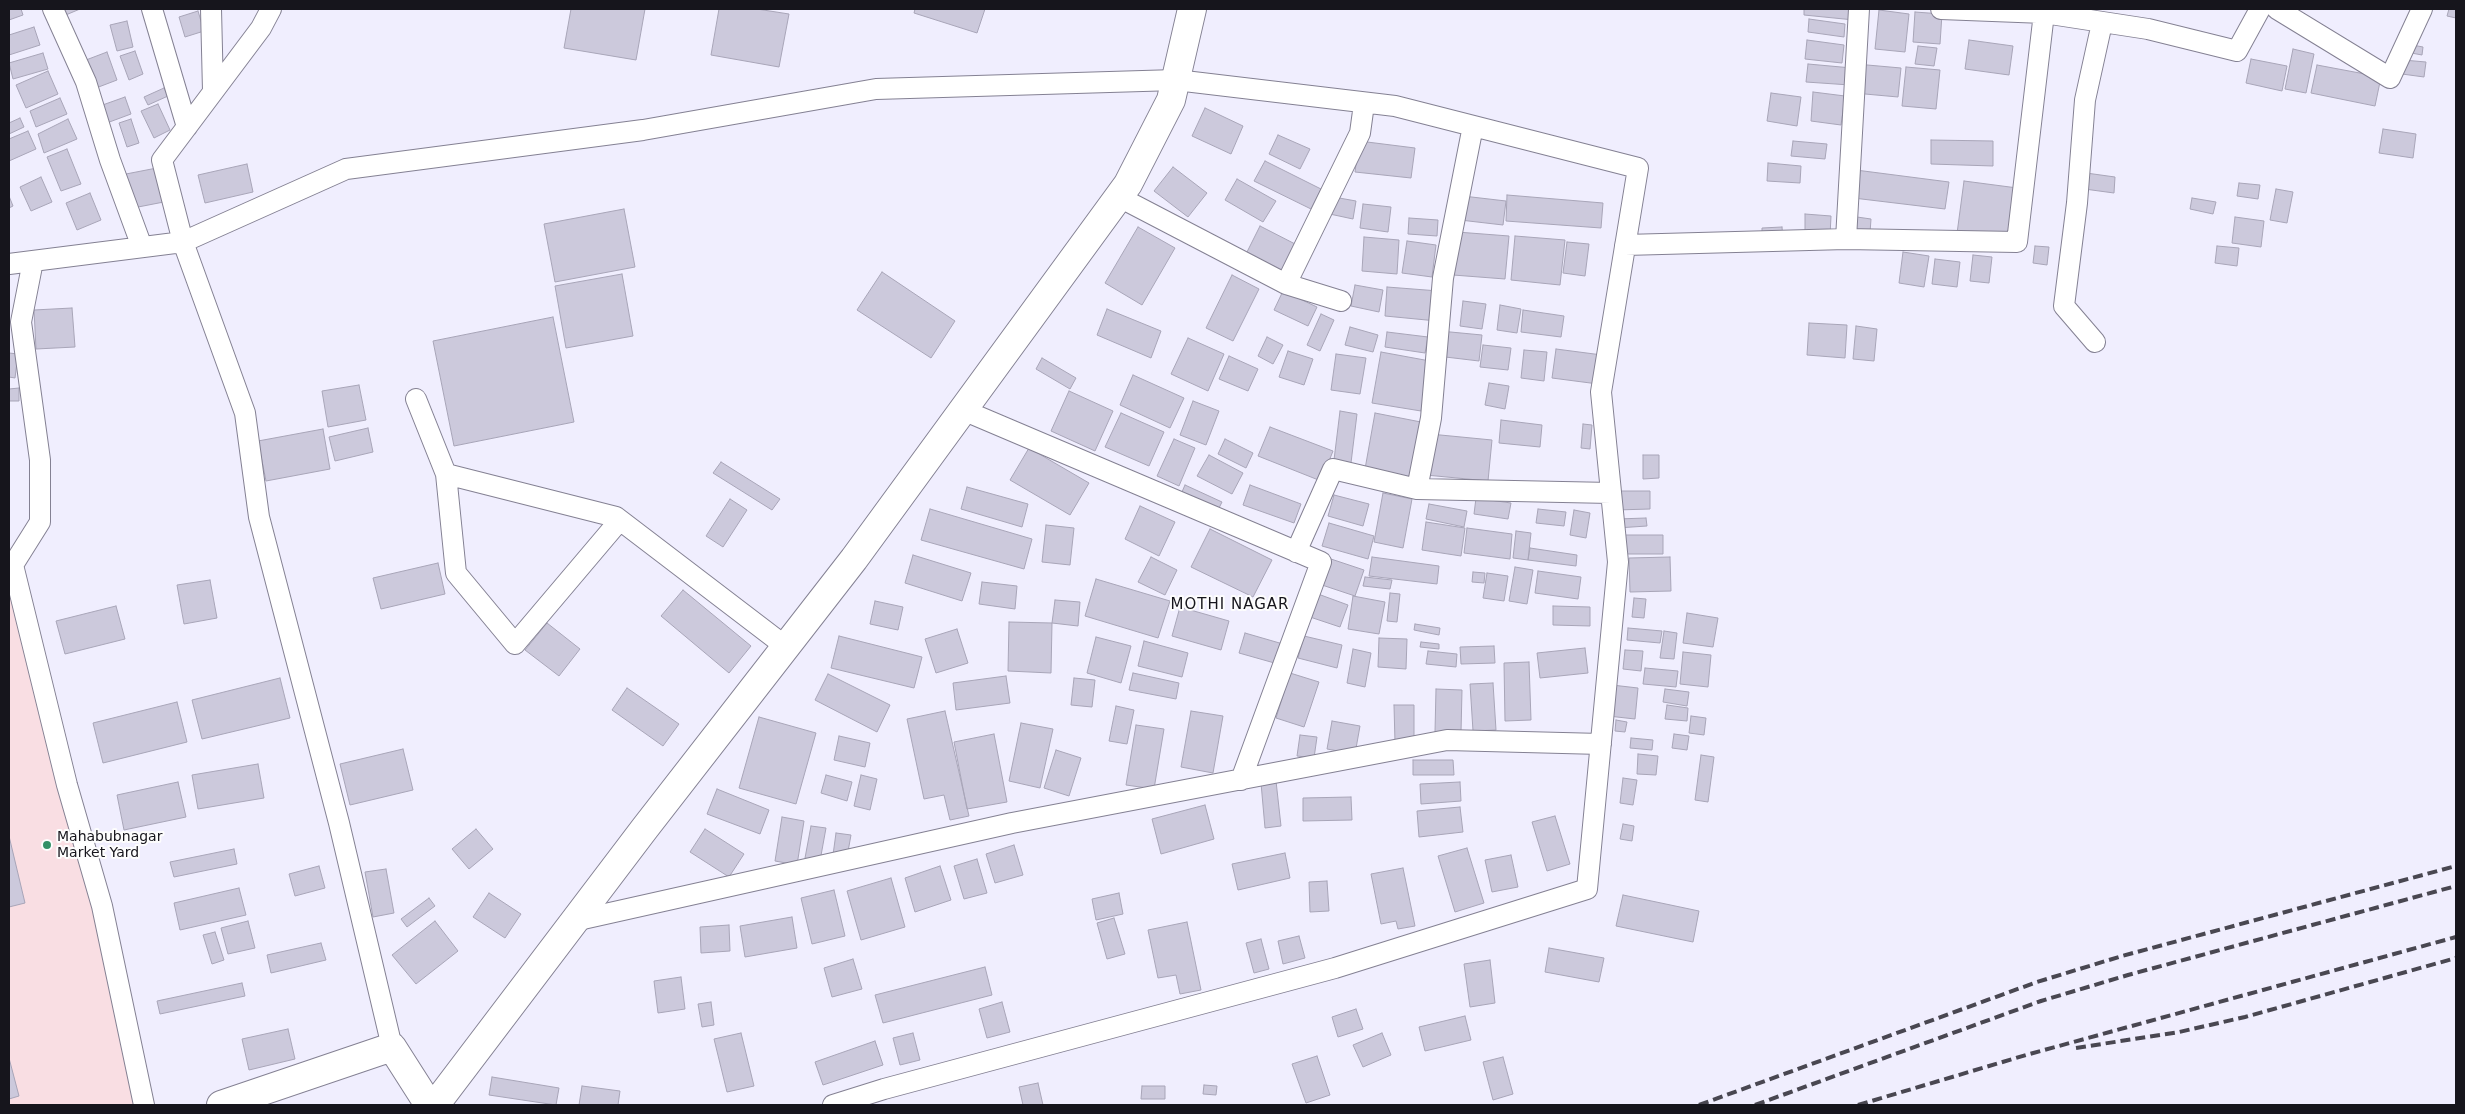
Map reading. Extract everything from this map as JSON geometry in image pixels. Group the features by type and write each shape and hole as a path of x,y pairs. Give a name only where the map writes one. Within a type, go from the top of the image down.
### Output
{"main road":[{"path":"435,1105 786,646 963,410 1128,184 1166,108 1176,80 1192,9"},
{"path":"221,1105 392,1047 429,1105"}],"street":[{"path":"53,9 86,82 110,160 142,247"},
{"path":"152,9 187,127"},
{"path":"211,9 213,91"},
{"path":"271,9 261,28 162,160 183,242 246,413 259,517 339,823 392,1047"},
{"path":"1846,239 1859,9"},
{"path":"1942,9 2044,13 2148,30 2238,51 2260,9"},
{"path":"2277,9 2390,78 2422,9"},
{"path":"1626,245 1846,239 2017,242 2044,13"},
{"path":"2095,342 2064,306 2077,203 2085,100 2102,22"},
{"path":"9,264 183,242 346,169 643,130 876,89 1176,80 1364,104 1394,106 1638,168 1602,392 1618,562 1587,889 1335,968 833,1105"},
{"path":"1286,284 1360,133 1364,104"},
{"path":"1417,489 1432,418 1443,278 1473,126"},
{"path":"1118,197 1286,284 1341,301"},
{"path":"33,261 21,322 40,460 40,522 11,566 67,784 102,906 144,1105"},
{"path":"416,399 446,474 456,573 515,644 614,527 616,517"},
{"path":"963,410 1321,562 1241,780"},
{"path":"1296,552 1333,469 1417,489 1611,493"},
{"path":"446,474 616,517 786,646"},
{"path":"574,921 1012,823 1447,740 1601,744"}],"shaded area":[{"name":"Mahabubnagar Market Yard","path":"9,566 144,1105 9,1105"}],"building":[{"path":"9,9 21,9 23,15 9,20"},
{"path":"57,9 80,9 61,17"},
{"path":"571,9 645,9 636,60 564,48"},
{"path":"719,9 757,9 789,14 779,67 711,55"},
{"path":"915,9 985,9 977,33 914,13"},
{"path":"1804,9 1855,9 1854,20 1804,15"},
{"path":"2449,9 2456,9 2456,18 2447,16"},
{"path":"1879,10 1909,14 1905,52 1875,49"},
{"path":"198,11 204,31 185,37 179,17"},
{"path":"1915,12 1942,14 1940,44 1913,42"},
{"path":"1809,19 1845,24 1844,37 1808,32"},
{"path":"127,21 133,47 117,51 110,25"},
{"path":"34,27 40,45 9,55 9,35"},
{"path":"1807,40 1844,45 1842,63 1805,59"},
{"path":"1969,40 2013,46 2009,75 1965,69"},
{"path":"2407,44 2423,47 2422,55 2406,52"},
{"path":"1918,46 1937,48 1934,66 1915,64"},
{"path":"2293,49 2314,54 2306,93 2285,89"},
{"path":"135,51 143,74 129,80 120,56"},
{"path":"107,52 117,80 96,88 86,60"},
{"path":"43,53 48,69 13,79 9,63"},
{"path":"2251,59 2287,66 2282,91 2246,83"},
{"path":"2403,60 2426,62 2424,77 2402,74"},
{"path":"1808,64 1852,68 1850,85 1806,82"},
{"path":"1856,64 1901,68 1898,97 1854,93"},
{"path":"2317,65 2381,77 2375,106 2311,93"},
{"path":"1906,67 1940,70 1936,109 1902,106"},
{"path":"48,71 58,94 26,108 16,85"},
{"path":"164,88 168,96 148,105 144,97"},
{"path":"1813,92 1845,96 1841,125 1811,121"},
{"path":"1771,93 1801,97 1797,126 1767,121"},
{"path":"125,97 131,114 104,124 97,107"},
{"path":"60,98 67,114 36,127 30,111"},
{"path":"158,104 170,130 154,138 141,111"},
{"path":"1205,108 1243,126 1231,154 1192,136"},
{"path":"20,118 24,127 9,134 9,123"},
{"path":"68,119 77,139 44,153 38,134"},
{"path":"131,119 139,143 127,147 119,123"},
{"path":"2383,129 2416,134 2413,158 2379,153"},
{"path":"28,131 36,149 9,161 9,139"},
{"path":"1278,135 1310,149 1300,169 1269,154"},
{"path":"1931,140 1993,141 1993,166 1931,164"},
{"path":"1359,141 1415,148 1411,178 1355,172"},
{"path":"1793,141 1827,144 1825,159 1791,156"},
{"path":"67,149 81,184 61,191 47,157"},
{"path":"1265,161 1321,189 1311,209 1254,181"},
{"path":"1768,163 1801,166 1800,183 1767,181"},
{"path":"247,164 253,192 205,203 198,175"},
{"path":"167,166 174,200 133,208 126,174"},
{"path":"1173,167 1207,193 1188,217 1154,191"},
{"path":"1848,169 1949,182 1945,209 1845,197"},
{"path":"2079,172 2115,177 2114,193 2077,188"},
{"path":"41,177 52,202 31,211 20,187"},
{"path":"1237,179 1276,201 1263,222 1225,200"},
{"path":"1964,181 2025,189 2017,249 1956,241"},
{"path":"2239,183 2260,185 2258,199 2237,196"},
{"path":"2276,189 2293,192 2287,223 2270,220"},
{"path":"90,193 101,220 77,230 66,203"},
{"path":"1507,195 1603,203 1601,228 1506,221"},
{"path":"9,196 13,206 9,208"},
{"path":"1328,196 1356,201 1353,219 1325,213"},
{"path":"1463,196 1506,201 1503,225 1460,220"},
{"path":"2192,198 2216,202 2213,214 2190,209"},
{"path":"1363,204 1391,207 1388,232 1360,228"},
{"path":"624,209 635,267 555,282 544,224"},
{"path":"1805,214 1831,216 1830,236 1805,235"},
{"path":"1850,216 1871,219 1870,233 1848,231"},
{"path":"2235,217 2264,221 2261,247 2232,243"},
{"path":"1409,218 1438,220 1437,236 1408,234"},
{"path":"1260,226 1299,246 1282,279 1243,260"},
{"path":"1138,227 1175,248 1142,305 1105,283"},
{"path":"1782,227 1783,240 1762,240 1762,228"},
{"path":"1457,232 1509,236 1505,279 1453,275"},
{"path":"1515,236 1565,240 1560,285 1511,280"},
{"path":"1364,237 1399,240 1397,274 1362,271"},
{"path":"1407,241 1436,245 1432,277 1402,273"},
{"path":"1567,242 1589,244 1585,276 1563,273"},
{"path":"2035,246 2049,247 2047,265 2033,263"},
{"path":"2217,246 2239,248 2237,266 2215,263"},
{"path":"1903,252 1929,256 1924,287 1899,283"},
{"path":"1973,255 1992,257 1989,283 1970,281"},
{"path":"1935,259 1960,262 1957,287 1932,284"},
{"path":"882,272 955,321 931,358 857,310"},
{"path":"622,274 633,336 566,348 555,286"},
{"path":"1232,275 1259,289 1233,341 1206,328"},
{"path":"1355,285 1383,290 1379,312 1351,306"},
{"path":"1387,287 1439,291 1437,321 1385,316"},
{"path":"1283,291 1317,307 1308,326 1274,310"},
{"path":"1463,301 1486,304 1482,329 1460,326"},
{"path":"1500,305 1521,309 1517,333 1497,330"},
{"path":"72,308 75,347 36,349 34,310"},
{"path":"1107,309 1161,331 1151,358 1097,335"},
{"path":"1523,310 1564,316 1561,337 1521,332"},
{"path":"1321,314 1334,320 1320,351 1307,345"},
{"path":"553,317 574,422 454,446 433,341"},
{"path":"1809,323 1847,325 1845,358 1807,355"},
{"path":"1856,326 1877,329 1874,361 1853,359"},
{"path":"1350,327 1378,335 1373,352 1345,345"},
{"path":"1440,331 1482,335 1479,361 1437,356"},
{"path":"1387,332 1428,337 1425,353 1385,347"},
{"path":"1267,337 1283,345 1273,364 1258,356"},
{"path":"1188,338 1224,354 1208,391 1171,374"},
{"path":"1483,345 1511,348 1508,370 1480,367"},
{"path":"1556,349 1602,355 1598,384 1552,378"},
{"path":"1524,350 1547,352 1544,381 1521,378"},
{"path":"1288,351 1313,359 1304,385 1279,377"},
{"path":"1381,352 1430,361 1421,411 1372,403"},
{"path":"9,353 18,354 15,378 9,377"},
{"path":"1336,354 1366,358 1360,394 1331,390"},
{"path":"1229,356 1258,369 1248,391 1219,379"},
{"path":"1042,358 1076,378 1070,389 1036,369"},
{"path":"1133,375 1184,398 1170,428 1120,405"},
{"path":"1489,383 1509,386 1505,409 1485,405"},
{"path":"359,385 366,420 328,427 322,391"},
{"path":"19,388 19,401 9,401 9,389"},
{"path":"1069,391 1113,411 1095,451 1051,431"},
{"path":"1193,401 1219,411 1206,445 1180,435"},
{"path":"1340,411 1357,414 1350,471 1333,468"},
{"path":"1121,413 1164,432 1149,466 1105,447"},
{"path":"1375,413 1426,423 1415,479 1365,469"},
{"path":"1501,420 1542,425 1540,447 1499,443"},
{"path":"1583,424 1592,425 1590,449 1581,448"},
{"path":"1270,427 1333,451 1321,481 1258,456"},
{"path":"368,428 373,452 335,461 329,437"},
{"path":"323,429 330,469 266,481 258,441"},
{"path":"1430,434 1492,440 1488,481 1426,475"},
{"path":"1174,439 1195,448 1179,486 1157,476"},
{"path":"1225,439 1253,453 1246,468 1218,454"},
{"path":"1029,448 1089,483 1070,515 1010,480"},
{"path":"1209,455 1243,473 1232,494 1197,476"},
{"path":"1643,455 1659,455 1659,478 1643,479"},
{"path":"721,462 780,499 772,510 713,473"},
{"path":"1185,485 1222,502 1214,518 1178,501"},
{"path":"1250,485 1301,504 1294,523 1243,505"},
{"path":"967,487 1028,504 1022,527 961,509"},
{"path":"1616,491 1650,491 1650,509 1616,510"},
{"path":"1383,493 1412,499 1403,548 1374,542"},
{"path":"1334,495 1369,504 1363,526 1328,516"},
{"path":"1476,498 1511,503 1508,519 1474,514"},
{"path":"730,499 747,510 723,547 706,536"},
{"path":"1429,504 1467,511 1464,527 1426,519"},
{"path":"1140,506 1175,522 1159,556 1125,539"},
{"path":"930,509 1032,539 1024,569 921,540"},
{"path":"1538,509 1566,512 1564,526 1536,523"},
{"path":"1574,510 1590,513 1586,538 1570,535"},
{"path":"1646,518 1647,526 1617,528 1617,519"},
{"path":"1426,522 1465,528 1461,556 1422,550"},
{"path":"1329,523 1374,536 1368,559 1322,546"},
{"path":"1046,525 1074,528 1070,565 1042,562"},
{"path":"1467,528 1512,534 1510,559 1464,553"},
{"path":"1210,529 1272,560 1253,597 1191,567"},
{"path":"1516,531 1531,533 1528,560 1513,558"},
{"path":"1614,535 1663,535 1663,554 1614,554"},
{"path":"1530,548 1577,555 1576,566 1528,560"},
{"path":"913,555 971,573 962,601 905,583"},
{"path":"1151,557 1177,570 1165,595 1138,582"},
{"path":"1372,557 1439,566 1437,584 1369,576"},
{"path":"1670,557 1671,591 1630,592 1629,558"},
{"path":"1328,558 1364,570 1355,596 1319,584"},
{"path":"438,563 445,594 381,609 373,578"},
{"path":"1515,567 1533,570 1527,604 1509,601"},
{"path":"1538,571 1581,577 1578,599 1535,593"},
{"path":"1473,572 1485,573 1484,583 1472,582"},
{"path":"1487,573 1508,576 1504,601 1483,598"},
{"path":"1365,577 1392,580 1390,589 1363,586"},
{"path":"1096,579 1170,601 1158,638 1085,616"},
{"path":"210,580 217,618 184,624 177,585"},
{"path":"982,582 1017,586 1015,609 979,604"},
{"path":"683,590 751,646 729,673 661,616"},
{"path":"1390,593 1400,594 1397,622 1387,621"},
{"path":"1318,594 1348,605 1340,627 1310,617"},
{"path":"1353,596 1385,602 1379,634 1348,629"},
{"path":"1634,598 1646,599 1644,618 1632,617"},
{"path":"1055,600 1080,602 1078,626 1052,623"},
{"path":"875,601 903,607 898,630 870,624"},
{"path":"116,606 125,639 65,654 56,621"},
{"path":"1553,606 1590,607 1590,626 1553,625"},
{"path":"1180,607 1229,621 1221,650 1172,636"},
{"path":"1687,613 1718,618 1713,647 1683,643"},
{"path":"1009,622 1052,623 1051,673 1008,671"},
{"path":"547,623 580,649 559,676 525,650"},
{"path":"1415,624 1440,628 1439,635 1414,630"},
{"path":"1628,628 1662,631 1660,643 1627,640"},
{"path":"957,629 968,663 936,673 925,639"},
{"path":"1664,631 1677,633 1674,659 1660,658"},
{"path":"1245,633 1283,644 1278,664 1239,653"},
{"path":"839,636 922,657 914,688 831,668"},
{"path":"1304,636 1342,645 1337,668 1298,658"},
{"path":"1096,637 1131,646 1121,683 1087,673"},
{"path":"1379,638 1407,639 1406,669 1378,667"},
{"path":"1144,641 1188,653 1182,677 1138,666"},
{"path":"1421,642 1439,644 1439,649 1420,647"},
{"path":"1494,646 1495,663 1461,664 1460,647"},
{"path":"1585,648 1588,673 1540,678 1537,653"},
{"path":"1353,649 1371,653 1365,687 1347,683"},
{"path":"1625,650 1643,651 1641,671 1623,669"},
{"path":"1428,651 1457,654 1456,667 1426,664"},
{"path":"1683,652 1711,655 1708,687 1680,684"},
{"path":"1529,662 1531,720 1505,721 1504,663"},
{"path":"1645,668 1678,671 1676,687 1643,684"},
{"path":"1133,673 1179,683 1176,699 1129,690"},
{"path":"1290,673 1319,682 1304,727 1276,718"},
{"path":"828,674 890,705 877,732 815,700"},
{"path":"1006,676 1010,703 956,710 953,683"},
{"path":"280,678 290,718 202,739 192,700"},
{"path":"1074,678 1095,680 1092,707 1071,705"},
{"path":"1493,683 1496,730 1473,731 1470,684"},
{"path":"1612,685 1638,688 1635,719 1608,716"},
{"path":"627,688 679,724 663,746 612,710"},
{"path":"1436,689 1462,690 1461,733 1435,732"},
{"path":"1665,689 1689,692 1687,706 1663,702"},
{"path":"177,702 187,742 103,763 93,723"},
{"path":"1394,705 1414,705 1414,743 1395,743"},
{"path":"1667,705 1688,708 1687,721 1665,719"},
{"path":"1116,706 1134,710 1127,744 1109,741"},
{"path":"945,711 969,816 950,820 944,795 924,799 907,719"},
{"path":"1191,711 1223,716 1213,773 1181,767"},
{"path":"1691,716 1706,718 1704,735 1689,733"},
{"path":"759,717 816,733 796,804 739,788"},
{"path":"1616,720 1627,722 1625,732 1615,731"},
{"path":"1332,721 1360,726 1355,754 1327,749"},
{"path":"1021,723 1053,729 1040,788 1009,781"},
{"path":"1136,725 1164,729 1154,789 1126,785"},
{"path":"994,734 1007,802 967,809 954,742"},
{"path":"1674,734 1689,736 1687,750 1672,748"},
{"path":"1300,735 1317,737 1314,758 1297,756"},
{"path":"839,736 870,743 865,767 834,760"},
{"path":"1631,738 1653,740 1652,750 1630,748"},
{"path":"403,749 413,790 350,805 340,764"},
{"path":"1056,750 1081,758 1069,796 1044,788"},
{"path":"1638,754 1658,756 1656,775 1637,774"},
{"path":"1701,755 1714,757 1708,802 1695,800"},
{"path":"1413,760 1453,760 1454,775 1413,775"},
{"path":"258,764 264,798 198,809 192,775"},
{"path":"826,775 852,782 847,801 821,793"},
{"path":"861,775 877,779 870,810 854,806"},
{"path":"1623,778 1637,780 1633,805 1620,803"},
{"path":"1276,781 1281,826 1265,828 1261,783"},
{"path":"178,782 186,817 124,830 117,795"},
{"path":"1460,782 1461,801 1421,804 1420,784"},
{"path":"717,789 769,810 760,834 707,814"},
{"path":"1351,797 1352,820 1303,821 1303,798"},
{"path":"1205,805 1214,839 1161,854 1152,819"},
{"path":"1460,807 1463,832 1419,837 1417,811"},
{"path":"1555,816 1570,864 1547,871 1532,822"},
{"path":"782,817 804,821 797,865 775,861"},
{"path":"1623,824 1634,826 1632,841 1620,839"},
{"path":"811,826 826,828 820,861 805,858"},
{"path":"476,829 493,849 469,869 452,849"},
{"path":"705,829 744,854 729,877 690,852"},
{"path":"836,833 851,835 847,857 833,855"},
{"path":"9,836 25,903 9,907"},
{"path":"1014,845 1023,875 995,883 986,854"},
{"path":"1467,848 1484,903 1455,912 1438,856"},
{"path":"234,849 237,864 174,877 170,862"},
{"path":"1285,853 1290,878 1238,890 1232,864"},
{"path":"1511,855 1518,887 1492,892 1485,860"},
{"path":"977,859 987,893 964,899 954,866"},
{"path":"319,866 325,888 295,896 289,874"},
{"path":"940,866 951,900 915,912 905,878"},
{"path":"1403,868 1415,926 1398,929 1396,921 1381,924 1371,874"},
{"path":"386,869 394,913 373,917 365,872"},
{"path":"891,878 905,927 861,940 847,891"},
{"path":"1327,881 1329,911 1310,912 1309,882"},
{"path":"239,888 246,915 180,930 174,903"},
{"path":"834,890 845,936 812,944 801,898"},
{"path":"489,893 521,914 505,938 473,917"},
{"path":"1119,893 1123,914 1096,920 1092,899"},
{"path":"1623,895 1699,911 1693,942 1616,926"},
{"path":"429,898 435,906 407,927 401,919"},
{"path":"792,917 797,948 745,957 740,926"},
{"path":"1114,918 1125,954 1107,959 1097,923"},
{"path":"248,921 255,948 228,954 221,928"},
{"path":"435,921 458,951 416,984 392,955"},
{"path":"1187,922 1201,990 1180,994 1176,975 1158,978 1148,930"},
{"path":"729,925 730,951 701,953 700,927"},
{"path":"215,932 224,960 212,964 203,935"},
{"path":"1299,936 1305,958 1283,964 1278,941"},
{"path":"1261,939 1269,969 1254,973 1246,943"},
{"path":"321,943 326,960 271,973 267,955"},
{"path":"1549,948 1604,958 1599,982 1545,972"},
{"path":"853,959 862,989 832,997 824,968"},
{"path":"1490,960 1495,1003 1470,1007 1464,964"},
{"path":"985,967 992,995 883,1023 875,995"},
{"path":"681,977 685,1009 658,1013 654,981"},
{"path":"242,983 245,996 160,1014 157,1001"},
{"path":"711,1002 714,1025 702,1027 698,1004"},
{"path":"1002,1002 1010,1032 987,1038 979,1009"},
{"path":"1356,1009 1363,1029 1338,1037 1332,1017"},
{"path":"1465,1016 1471,1040 1425,1051 1419,1027"},
{"path":"288,1029 295,1059 249,1070 242,1039"},
{"path":"741,1033 754,1086 727,1092 714,1039"},
{"path":"913,1033 920,1060 900,1065 893,1038"},
{"path":"1382,1033 1391,1055 1363,1067 1353,1045"},
{"path":"875,1041 883,1065 823,1085 815,1062"},
{"path":"1317,1056 1330,1095 1306,1103 1292,1064"},
{"path":"1503,1057 1513,1094 1493,1100 1483,1062"},
{"path":"9,1058 19,1096 9,1099"},
{"path":"492,1077 559,1088 556,1105 489,1095"},
{"path":"1038,1083 1043,1105 1023,1105 1019,1087"},
{"path":"1204,1085 1217,1086 1216,1095 1203,1094"},
{"path":"582,1086 620,1091 618,1105 579,1105"},
{"path":"1142,1086 1165,1086 1165,1099 1141,1099"}],"railway":[{"path":"1699,1105 2037,982 2122,956 2456,866"},
{"path":"1755,1105 2041,1001 2128,975 2456,886"},
{"path":"1858,1105 2026,1055 2456,937"},
{"path":"2076,1048 2179,1032 2245,1017 2456,958"}],"place":[{"name":"Mahabubnagar Market Yard","path":"47,845"}],"district":[{"name":"MOTHI NAGAR","path":"1230,605"}]}
